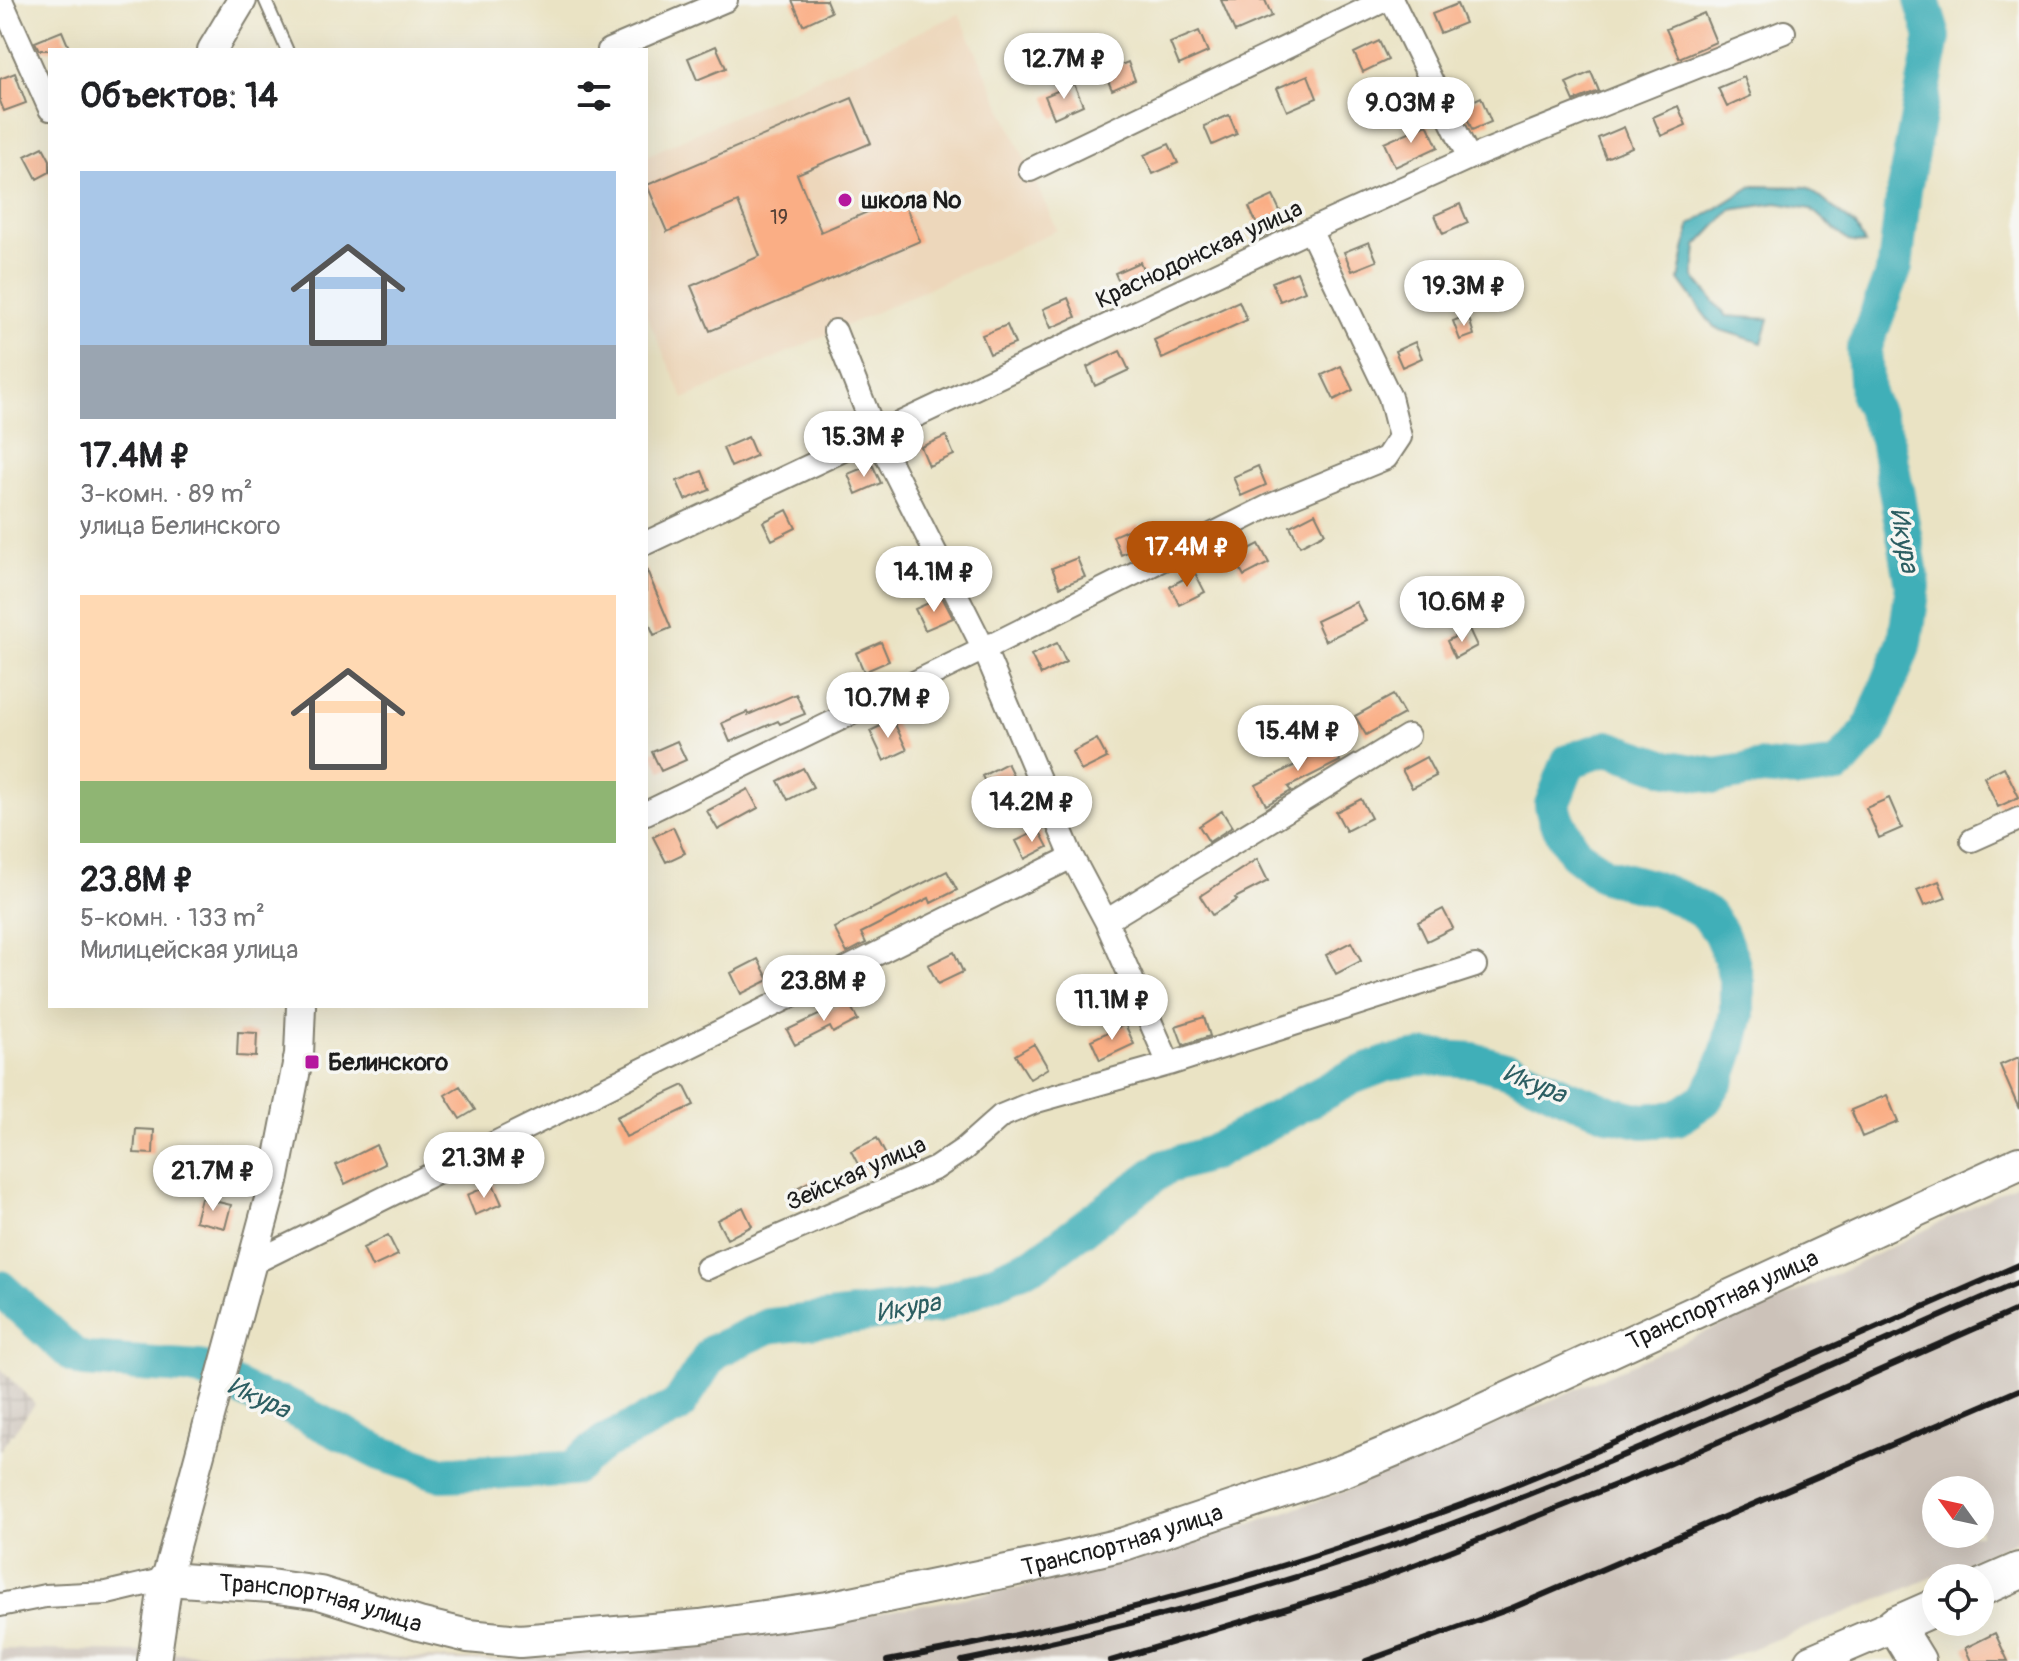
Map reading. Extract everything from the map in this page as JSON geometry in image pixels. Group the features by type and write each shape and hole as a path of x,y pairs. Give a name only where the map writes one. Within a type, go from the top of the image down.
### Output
{"main road":[{"name":"Транспортная улица","path":"166,1579 320,1593 468,1636 520,1641 700,1626 813,1610 1031,1566 1124,1544 1345,1470 1449,1426 2019,1163"},
{"path":"1994,1582 2019,1571"},
{"path":"154,1661 166,1579"},
{"path":"1811,1661 1922,1613"},
{"path":"1895,1625 1917,1661"}],"street":[{"path":"1,0 48,105"},
{"path":"213,48 242,0"},
{"path":"614,48 726,0"},
{"path":"1030,170 1385,0"},
{"path":"1392,0 1469,158"},
{"name":"Краснодонская улица","path":"648,542 1469,158 1784,32"},
{"path":"648,812 1269,506 1386,458 1400,437 1390,397 1310,230"},
{"path":"835,331 876,435 984,649 1072,857 1106,921 1169,1064"},
{"path":"1106,921 1408,736"},
{"path":"1972,840 2019,819"},
{"path":"251,1264 1072,857"},
{"name":"Зейская улица","path":"707,1268 936,1168 964,1149 1001,1116 1037,1101 1169,1064 1475,966"},
{"path":"0,1605 59,1595 107,1593 166,1579 275,1177 299,1054 301,1008"}],"lane":[{"path":"265,0 286,48"}],"shaded area":[{"name":"школа №","path":"959,14 1057,230 684,399 648,318 648,155"},
{"path":"2019,1183 2019,1540 1963,1564 1922,1564 1922,1582 1720,1661 0,1661 0,1649 506,1660 632,1650 801,1627 1019,1588 1240,1528 1345,1491 1837,1274"},
{"path":"0,1368 35,1404 0,1450"}],"water":[{"path":"1752,186 1807,187 1856,226 1865,244 1848,241 1811,209 1777,203 1731,210 1697,246 1694,277 1726,316 1769,319 1762,343 1714,328 1679,280 1690,225"}],"building":[{"path":"792,0 826,0 831,12 803,25"},
{"path":"1221,0 1265,0 1272,16 1235,32"},
{"path":"1457,4 1465,23 1440,33 1432,14"},
{"path":"1704,13 1716,42 1679,58 1666,29"},
{"path":"62,31 69,48 39,50 35,42"},
{"path":"1199,31 1208,52 1179,65 1170,43"},
{"path":"1379,41 1388,60 1363,72 1354,53"},
{"path":"716,46 726,68 697,80 688,58"},
{"path":"1128,62 1135,80 1112,90 1104,72"},
{"path":"1591,72 1599,91 1574,101 1566,83"},
{"path":"15,73 26,103 4,111 0,101 0,79"},
{"path":"1308,75 1317,98 1287,111 1277,88"},
{"path":"1744,77 1751,96 1727,107 1718,88"},
{"path":"1074,84 1083,105 1054,118 1045,96"},
{"path":"1481,97 1491,122 1472,130 1462,106"},
{"path":"852,98 871,143 797,174 821,232 902,197 920,241 710,331 691,286 760,256 738,202 667,232 648,185"},
{"path":"1678,106 1686,125 1661,136 1653,117"},
{"path":"1229,115 1237,134 1212,145 1204,126"},
{"path":"1427,124 1438,147 1395,167 1384,143"},
{"path":"1624,127 1632,147 1606,158 1598,138"},
{"path":"1169,144 1178,163 1153,174 1144,155"},
{"path":"43,147 48,156 48,173 37,179 25,156"},
{"path":"1273,196 1282,215 1257,225 1249,207"},
{"path":"1460,204 1468,223 1443,234 1435,215"},
{"path":"1369,242 1377,261 1352,271 1344,252"},
{"path":"1140,262 1148,281 1123,292 1115,273"},
{"path":"1297,272 1305,291 1280,301 1272,282"},
{"path":"1068,298 1076,317 1051,328 1043,309"},
{"path":"1239,301 1247,320 1162,359 1154,340"},
{"path":"1468,315 1474,335 1460,340 1453,321"},
{"path":"1007,325 1015,344 990,354 982,335"},
{"path":"1415,342 1422,358 1402,367 1395,351"},
{"path":"1120,351 1129,370 1095,386 1087,367"},
{"path":"1341,366 1353,390 1334,400 1322,375"},
{"path":"946,436 954,455 929,466 921,447"},
{"path":"748,437 756,456 731,467 723,448"},
{"path":"872,464 881,483 856,494 848,474"},
{"path":"1258,466 1266,485 1241,496 1233,477"},
{"path":"702,471 710,490 685,500 677,481"},
{"path":"787,510 796,528 772,540 763,522"},
{"path":"1315,513 1325,533 1300,546 1290,526"},
{"path":"1138,525 1146,544 1121,555 1113,536"},
{"path":"1259,544 1269,563 1244,576 1234,557"},
{"path":"1077,558 1085,577 1060,587 1052,568"},
{"path":"648,573 671,628 654,635 648,621"},
{"path":"1195,573 1205,592 1179,605 1170,586"},
{"path":"942,597 953,618 925,630 915,609"},
{"path":"1356,602 1366,621 1325,641 1316,621"},
{"path":"1469,629 1477,646 1455,658 1447,641"},
{"path":"881,642 889,661 864,672 856,653"},
{"path":"1057,643 1066,662 1041,675 1031,655"},
{"path":"796,694 805,714 780,724 778,721 730,742 722,723"},
{"path":"1393,695 1404,714 1366,735 1355,716"},
{"path":"893,720 907,750 884,761 870,731"},
{"path":"1097,739 1107,758 1081,771 1072,752"},
{"path":"677,741 686,760 661,771 652,752"},
{"path":"1330,741 1340,761 1288,787 1291,791 1266,805 1256,785 1307,759 1304,754"},
{"path":"1426,757 1436,776 1412,788 1402,770"},
{"path":"1007,763 1017,783 992,796 982,776"},
{"path":"2004,767 2019,797 1998,807 1984,777"},
{"path":"803,768 813,787 788,800 778,781"},
{"path":"748,789 758,808 718,830 707,811"},
{"path":"1889,798 1902,828 1879,838 1866,808"},
{"path":"1361,799 1371,818 1346,831 1336,812"},
{"path":"1222,811 1232,827 1209,842 1199,826"},
{"path":"673,827 685,853 666,862 653,837"},
{"path":"1039,830 1048,847 1025,859 1016,841"},
{"path":"1257,859 1268,881 1235,898 1237,900 1212,915 1200,896"},
{"path":"947,871 957,890 931,903 929,898 861,933 866,943 847,953 834,928"},
{"path":"1939,881 1946,898 1924,906 1917,890"},
{"path":"1443,909 1453,928 1427,941 1418,922"},
{"path":"1351,942 1361,961 1336,974 1326,955"},
{"path":"954,952 963,972 938,984 928,965"},
{"path":"758,959 769,980 741,994 731,973"},
{"path":"848,1001 858,1020 833,1033 830,1027 795,1045 787,1030"},
{"path":"1204,1017 1210,1036 1183,1045 1176,1026"},
{"path":"1125,1024 1134,1044 1100,1060 1091,1040"},
{"path":"238,1032 257,1033 256,1057 237,1056"},
{"path":"1034,1044 1048,1068 1030,1079 1015,1055"},
{"path":"2019,1057 2019,1109 2000,1065"},
{"path":"684,1085 694,1105 626,1137 616,1117"},
{"path":"460,1086 475,1110 460,1119 445,1095"},
{"path":"1887,1095 1898,1122 1862,1137 1851,1110"},
{"path":"136,1129 154,1130 153,1154 134,1153"},
{"path":"877,1138 887,1157 861,1170 851,1151"},
{"path":"376,1145 385,1164 345,1184 336,1165"},
{"path":"812,1180 820,1196 799,1207 791,1191"},
{"path":"493,1184 502,1204 475,1215 467,1195"},
{"path":"201,1198 231,1205 225,1228 195,1221"},
{"path":"743,1207 752,1226 727,1239 717,1220"},
{"path":"388,1235 398,1255 372,1267 363,1248"},
{"path":"1994,1634 2008,1661 1971,1661 1965,1648"}],"waterway":[{"name":"Икура","path":"0,1288 73,1355 84,1360 199,1368 263,1400 284,1404 380,1453 442,1474 571,1469 605,1442 678,1406 713,1352 769,1326 936,1306 1036,1263 1165,1167 1212,1153 1352,1077 1386,1064 1426,1057 1473,1060 1513,1071 1612,1114 1643,1121 1677,1118 1705,1099 1719,1076 1729,1047 1737,1014 1737,983 1731,958 1720,932 1708,915 1682,899 1604,875 1575,853 1556,820 1552,805 1569,761 1608,748 1664,767 1716,776 1763,768 1799,771 1838,766 1870,730 1905,642 1913,586 1887,439 1867,395 1864,349 1895,267 1904,190 1933,37 1922,0"}],"railway":[{"path":"887,1661 1109,1614 1254,1574 1398,1528 1560,1466 2019,1265"},
{"path":"962,1661 1207,1603 1327,1567 1446,1526 1734,1408 2019,1282"},
{"path":"1110,1661 1354,1588 1430,1559 1668,1464 2019,1309"},
{"path":"1366,1661 1512,1608 2019,1390"}],"place":[{"name":"школа №","path":"845,200"},
{"name":"Белинского","path":"312,1062"}]}
